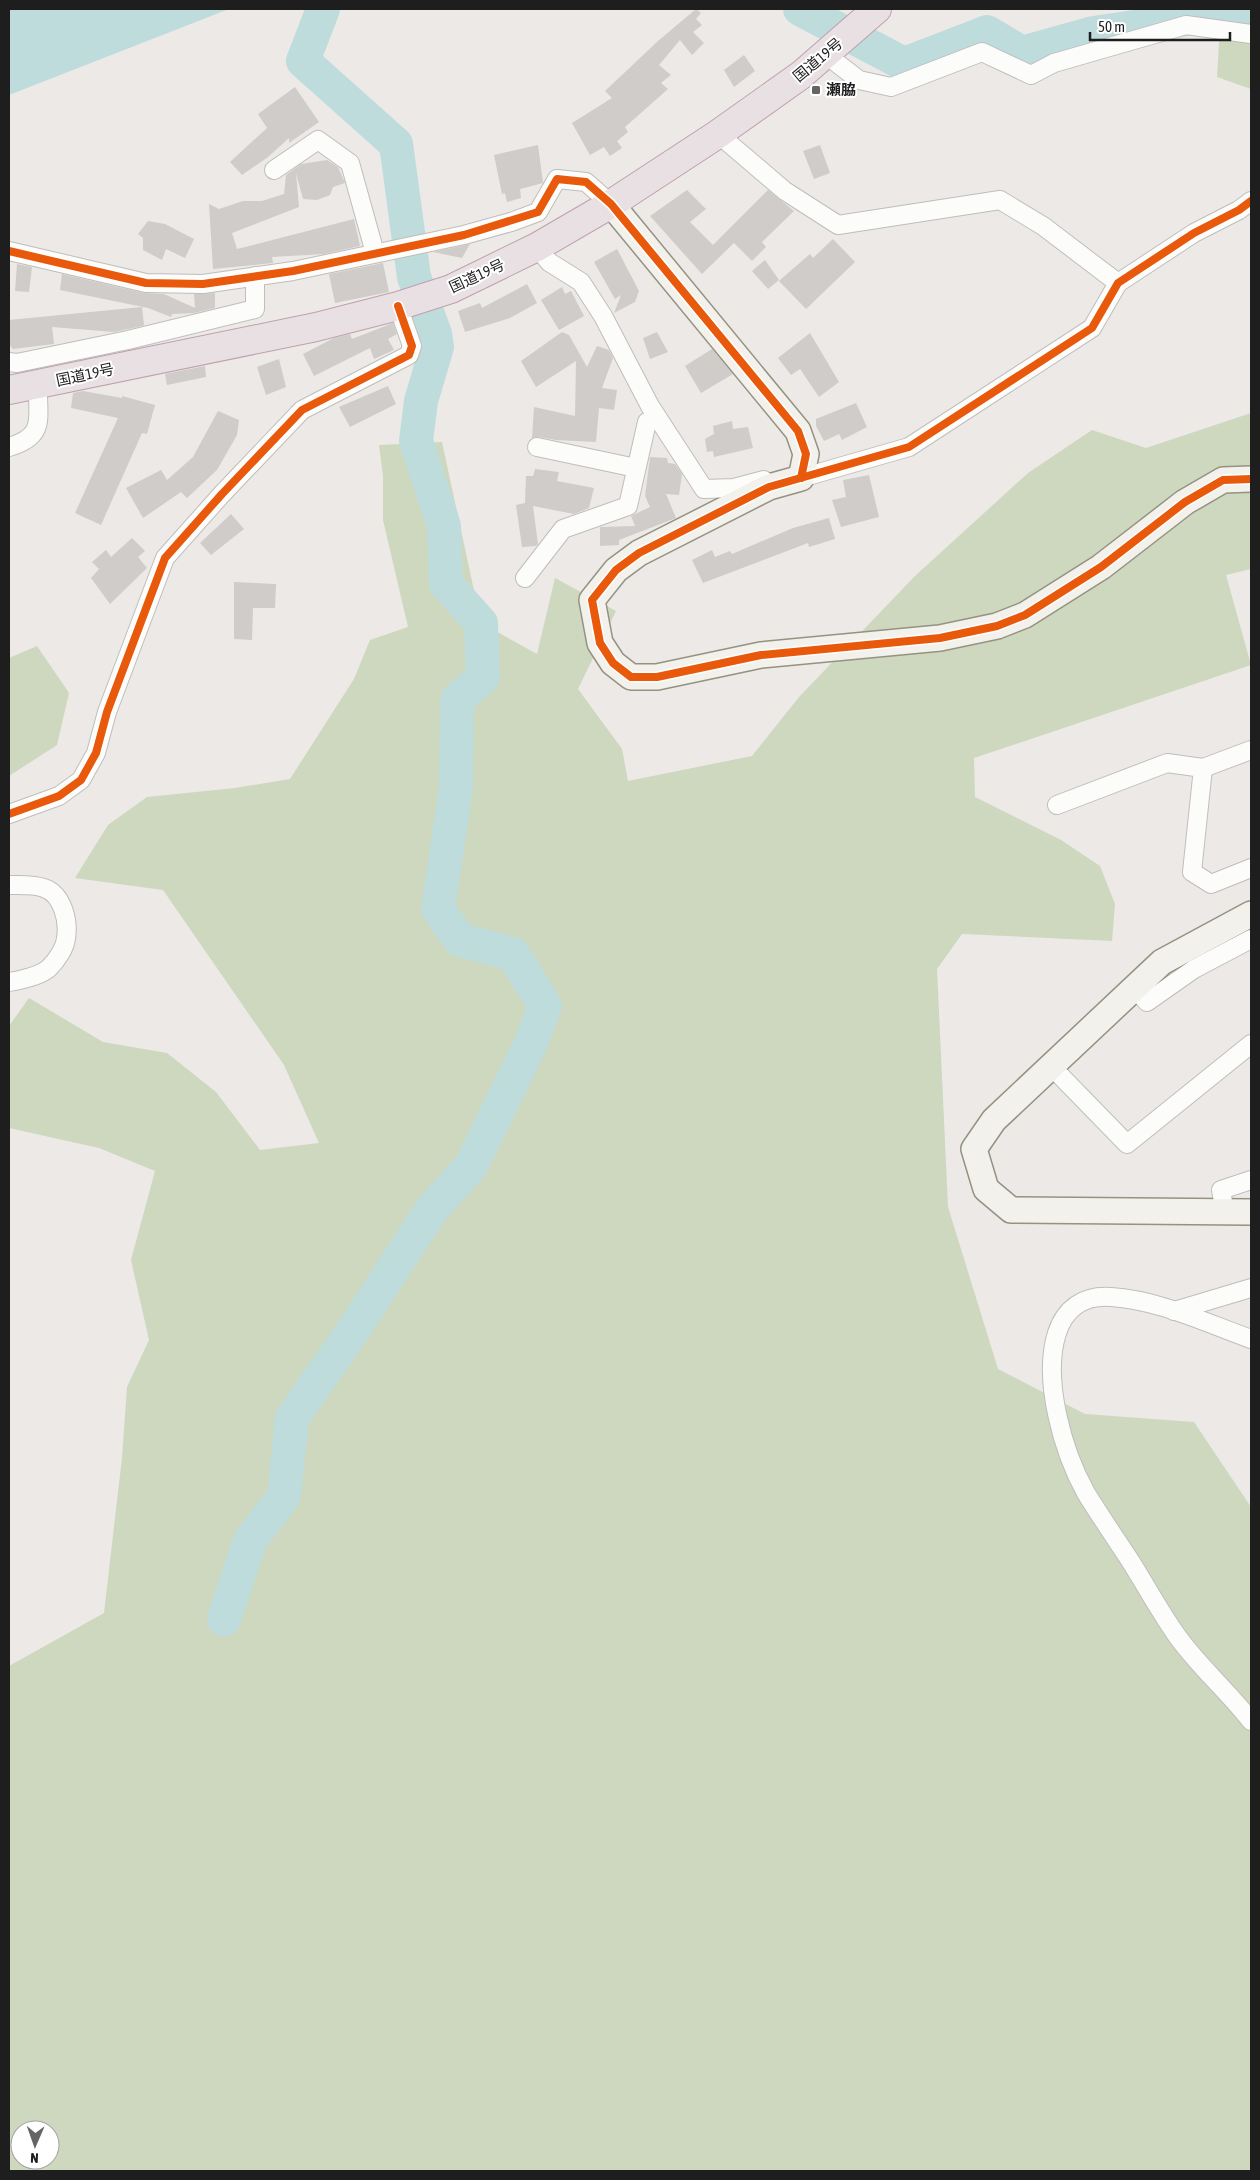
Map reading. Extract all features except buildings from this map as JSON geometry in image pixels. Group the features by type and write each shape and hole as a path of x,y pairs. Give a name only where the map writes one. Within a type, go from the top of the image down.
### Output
{"highway":[{"name":"国道19号","path":"9,390 316,328 451,289 537,247 611,204 718,134 800,75 876,9"}],"street":[{"path":"825,54 859,80 891,87 982,52 1031,75 1054,63 1186,25 1251,34"},
{"path":"718,134 785,191 838,225 1000,200 1043,226 1118,283"},
{"path":"274,170 318,140 350,163 375,253"},
{"path":"9,251 146,283 203,284 255,276 464,235 538,212 557,179 586,182 611,204 798,430 806,454 801,478"},
{"path":"1251,201 1239,210 1194,233 1118,283 1092,328 909,446 769,487 639,553 616,570 592,600 600,643 613,663 632,677 657,678 761,655 940,638 997,626 1025,615 1101,567 1185,502 1223,480 1251,479"},
{"path":"537,247 549,262 581,282 603,316 657,417 704,489 734,488 764,480 769,487"},
{"path":"9,362 16,363 128,340 255,310 255,276"},
{"path":"9,814 59,796 81,780 96,752 107,712 165,558 222,494 302,410 409,355 412,346 403,304"},
{"path":"9,447 30,440 37,427 38,385"},
{"path":"524,578 563,529 628,506 647,422 657,417"},
{"path":"537,447 636,468"},
{"path":"1057,805 1168,763 1203,768 1251,750"},
{"path":"1203,768 1192,872 1211,884 1251,868"},
{"path":"9,884 43,887 52,892 59,901 65,917 66,937 62,951 48,969 21,980 9,982"},
{"path":"1251,914 1162,962 994,1120 974,1149 986,1189 1011,1210 1251,1212"},
{"path":"1134,987 1147,1002 1194,969 1251,939"},
{"path":"1052,1066 1127,1144 1251,1044"},
{"path":"1225,1212 1221,1190 1251,1180"},
{"path":"1174,1311 1251,1288"},
{"path":"1251,1339 1149,1303 1109,1297 1081,1301 1062,1319 1052,1349 1054,1401 1066,1447 1085,1491 1175,1633 1207,1673 1232,1697 1251,1721"}],"green space":[{"path":"1221,9 1251,9 1251,89 1217,77"},
{"path":"1251,413 1251,569 1226,575 1251,665 974,758 975,797 1061,840 1100,866 1115,904 1112,941 962,934 937,969 948,1207 998,1369 1085,1414 1194,1422 1251,1507 1251,2171 9,2171 9,1666 104,1613 122,1458 127,1387 149,1340 131,1260 155,1171 99,1148 9,1128 9,1026 29,998 103,1042 167,1053 216,1092 260,1150 319,1143 284,1065 163,890 75,878 108,825 147,797 235,788 290,779 354,679 370,640 408,627 383,520 383,476 379,445 442,442 481,623 537,654 555,578 616,611 578,689 622,749 628,781 752,756 799,697 915,576 1028,473 1092,430 1146,448"},
{"path":"37,646 69,693 57,745 9,776 9,658"}],"water":[{"path":"9,9 229,9 9,95"}],"waterway":[{"path":"224,1619 250,1541 284,1496 292,1418 350,1335 432,1209 471,1166 531,1043 545,1006 513,954 460,940 438,909 456,787 457,700 483,677 481,623 446,584 444,526 416,441 421,401 437,347 435,334 414,277 396,144 303,61 323,9"},
{"path":"800,9 904,64 987,32 1022,53 1094,33 1229,13 1251,20"}],"cycle path":[{"path":"9,251 146,283 203,284 293,271 464,235 538,212 557,179 586,182 611,204 798,431 806,454 801,478"},
{"path":"1251,201 1239,210 1194,233 1118,283 1092,328 909,447 769,487 639,553 616,570 592,600 600,643 613,663 631,677 657,677 761,655 940,638 997,626 1025,615 1101,567 1185,502 1223,480 1251,479"},
{"path":"9,814 59,796 81,780 96,753 107,712 165,558 222,494 302,410 409,355 412,346 398,306"}],"place":[{"name":"瀬脇","path":"816,90"}]}
